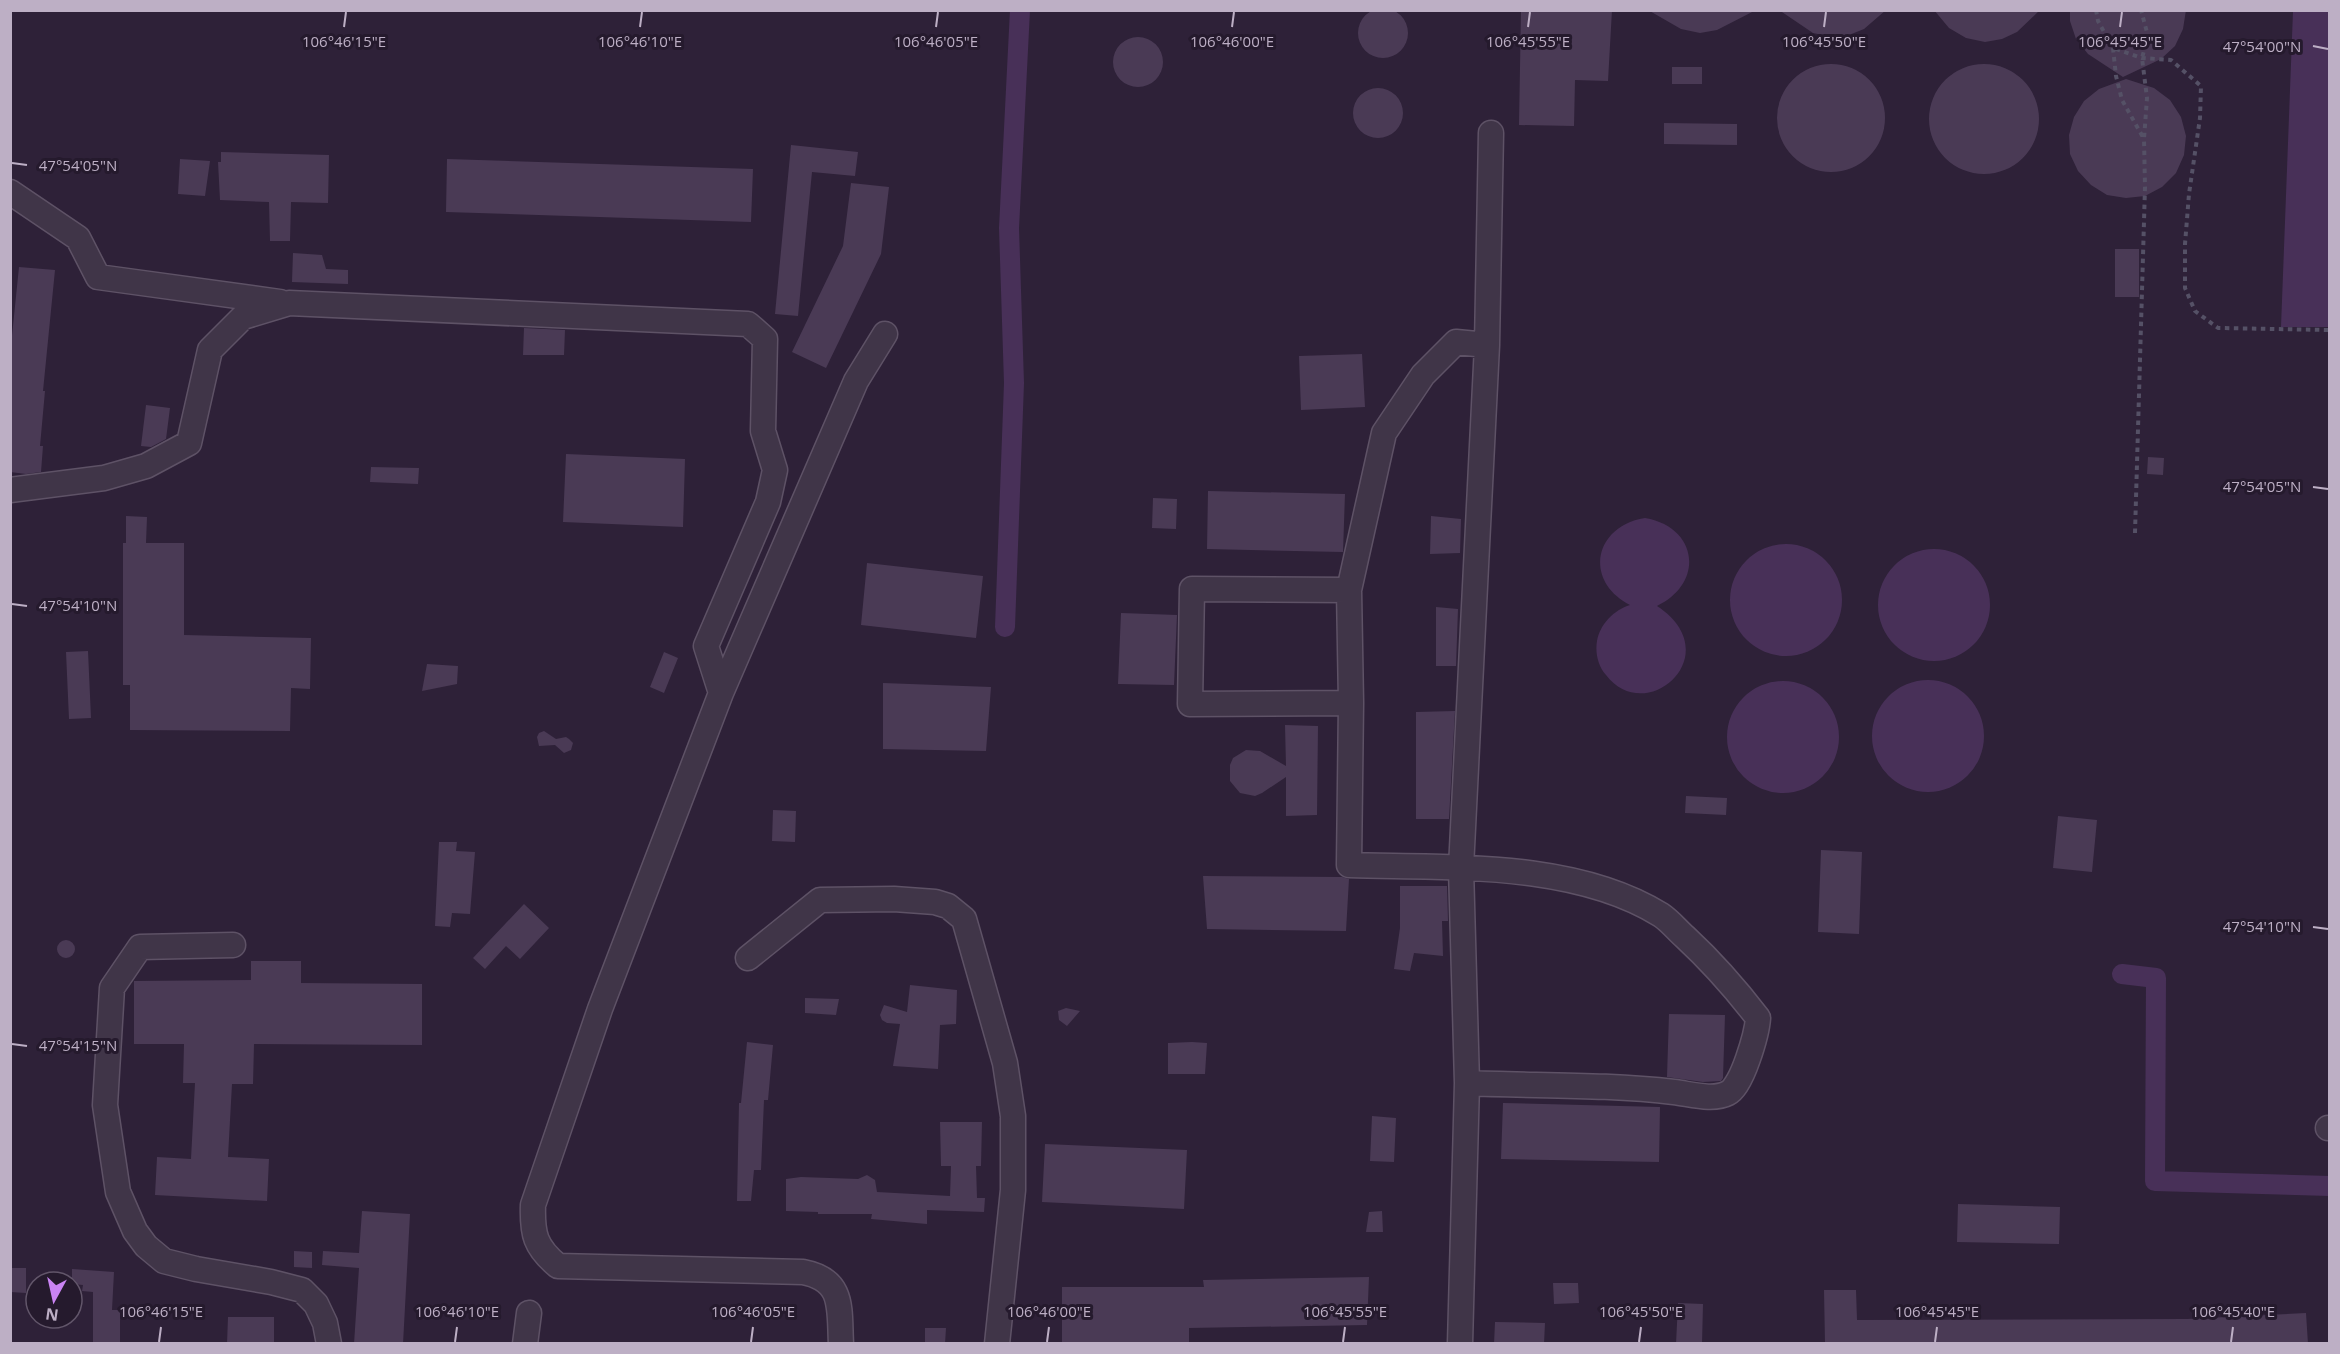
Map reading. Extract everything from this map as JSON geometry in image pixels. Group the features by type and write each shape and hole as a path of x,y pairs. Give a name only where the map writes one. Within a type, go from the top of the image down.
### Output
{"street":[{"path":"1460,1344 1467,1083 1461,868 1487,345 1491,133"},
{"path":"10,192 78,238 98,278 289,303 748,324 765,339 763,431 775,470 768,502 706,646 721,693"},
{"path":"10,490 104,478 146,466 189,443 210,350 243,317 289,303"},
{"path":"841,1344 838,1295 828,1281 817,1275 803,1272 558,1266 543,1254 532,1227 533,1205 542,1174 600,1009 721,693 856,381 885,334"},
{"path":"1467,1083 1653,1090 1719,1098 1732,1092 1757,1034 1758,1018 1730,981 1663,916 1628,898 1539,874 1461,868 1349,865 1351,703 1349,590 1383,433 1423,375 1456,342 1487,345"},
{"path":"1349,590 1192,589 1190,705 1351,703"},
{"path":"748,958 819,900 894,899 935,902 948,906 964,919 1005,1063 1013,1116 1013,1190 997,1344"},
{"path":"233,945 140,947 112,988 105,1105 118,1192 135,1231 146,1246 164,1261 302,1290 316,1304 325,1323 329,1344"},
{"path":"525,1344 529,1313"}],"path":[{"path":"2096,10 2098,21 2113,48 2116,76 2122,100 2144,139"},
{"path":"2135,533 2145,187 2144,139 2147,98 2142,58 2148,36 2141,10"},
{"path":"2113,48 2142,58 2171,60 2201,86 2200,118 2189,194 2185,244 2185,288 2195,311 2218,328 2330,330"}],"shaded area":[{"path":"2293,11 2329,11 2329,327 2281,327"},
{"path":"1645,518 1663,523 1676,532 1685,544 1689,557 1688,570 1683,584 1672,596 1657,606 1677,625 1685,644 1683,663 1674,678 1659,689 1641,693 1623,689 1606,675 1599,663 1596,646 1601,629 1609,618 1630,605 1615,595 1605,582 1601,569 1601,556 1605,543 1628,523"},
{"path":"1786,544 1807,549 1825,561 1837,579 1842,600 1837,621 1825,639 1807,651 1786,656 1765,651 1747,639 1735,621 1730,600 1735,579 1747,561 1765,549"},
{"path":"1934,549 1955,554 1973,566 1985,584 1990,605 1985,626 1973,644 1955,656 1934,661 1913,656 1895,644 1883,626 1878,605 1883,584 1895,566 1913,554"},
{"path":"1928,680 1949,685 1967,697 1979,715 1984,736 1979,757 1967,775 1949,787 1928,792 1907,787 1889,775 1877,757 1872,736 1877,715 1889,697 1907,685"},
{"path":"1783,681 1804,686 1822,698 1834,716 1839,737 1834,758 1822,776 1804,788 1783,793 1762,788 1744,776 1732,758 1727,737 1732,716 1744,698 1762,686"}],"building":[{"path":"1383,8 1401,15 1408,33 1401,51 1383,58 1365,51 1358,33 1365,15"},
{"path":"1521,10 1612,10 1608,81 1575,80 1574,126 1519,125"},
{"path":"1648,10 1756,10 1717,30 1700,33 1681,29"},
{"path":"1779,10 1886,10 1864,29 1849,35 1832,37 1813,33"},
{"path":"1934,10 2040,10 2017,32 2002,39 1985,42 1966,38 1949,28"},
{"path":"2070,10 2186,10 2183,29 2175,46 2161,59 2123,77 2088,54 2076,39 2070,21"},
{"path":"1133,37 1143,37 1156,44 1163,57 1163,67 1156,80 1143,87 1133,87 1124,83 1117,76 1113,67 1113,57 1117,48 1124,41"},
{"path":"1831,64 1852,68 1870,79 1881,97 1885,118 1881,139 1870,157 1852,168 1831,172 1810,168 1792,157 1781,139 1777,118 1781,97 1792,79 1810,68"},
{"path":"1984,64 2005,68 2023,80 2035,98 2039,119 2035,140 2023,158 2005,170 1984,174 1963,170 1945,158 1933,140 1929,119 1933,98 1945,80 1963,68"},
{"path":"1672,67 1702,67 1702,84 1672,84"},
{"path":"2126,79 2154,88 2170,100 2181,117 2186,136 2184,155 2176,173 2162,187 2145,196 2126,198 2107,195 2091,185 2078,171 2070,154 2069,135 2074,117 2084,101 2099,89"},
{"path":"1373,88 1383,88 1396,95 1403,108 1403,118 1396,131 1383,138 1373,138 1364,134 1357,127 1353,118 1353,108 1357,99 1364,92"},
{"path":"1664,123 1737,124 1737,145 1664,144"},
{"path":"791,145 858,152 855,176 812,172 798,316 775,314"},
{"path":"221,152 329,155 328,203 291,202 290,241 270,241 269,202 220,200 218,162 221,162"},
{"path":"180,159 210,161 205,196 178,194"},
{"path":"447,159 753,169 751,222 446,212"},
{"path":"851,183 889,187 881,254 826,368 792,352 843,246"},
{"path":"2115,249 2139,249 2139,297 2115,297"},
{"path":"293,253 322,255 326,269 348,270 348,284 292,282"},
{"path":"19,267 55,270 43,391 45,391 40,446 43,446 41,472 26,474 10,472 10,355"},
{"path":"524,328 565,330 564,355 523,355"},
{"path":"1362,354 1365,407 1301,410 1299,356"},
{"path":"146,405 170,408 166,439 151,447 141,446"},
{"path":"566,454 685,459 683,527 563,522"},
{"path":"2148,457 2164,458 2163,475 2147,474"},
{"path":"371,467 419,468 418,484 370,482"},
{"path":"1208,491 1345,494 1343,552 1207,549"},
{"path":"1153,498 1177,499 1176,529 1152,528"},
{"path":"126,516 147,517 146,543 184,543 184,635 311,638 310,689 291,688 290,731 130,730 130,685 123,685 123,543 126,543"},
{"path":"1431,516 1461,519 1460,553 1430,554"},
{"path":"867,563 983,576 976,638 861,625"},
{"path":"1436,607 1458,609 1456,666 1436,666"},
{"path":"1121,613 1177,615 1174,685 1118,684"},
{"path":"88,651 91,718 69,719 66,652"},
{"path":"664,652 678,658 664,693 650,687"},
{"path":"427,664 458,666 457,684 422,691"},
{"path":"883,683 991,687 986,751 883,749"},
{"path":"1455,711 1449,819 1416,819 1416,712"},
{"path":"1285,725 1318,726 1317,815 1286,816 1286,777 1255,796 1240,793 1230,781 1230,765 1233,758 1246,750 1260,751 1286,766"},
{"path":"544,731 556,739 566,737 569,739 573,743 571,750 564,753 555,745 539,746 537,737"},
{"path":"1686,796 1727,798 1726,815 1685,813"},
{"path":"773,810 796,811 795,842 772,841"},
{"path":"2058,816 2097,820 2092,872 2053,868"},
{"path":"439,842 457,842 456,851 475,852 470,914 452,913 450,927 435,926"},
{"path":"1821,850 1862,852 1859,934 1818,932"},
{"path":"1203,876 1342,877 1349,879 1346,931 1207,929"},
{"path":"1400,886 1447,886 1448,921 1442,921 1443,956 1414,953 1410,971 1394,969 1400,928"},
{"path":"524,904 549,928 520,959 506,946 485,969 473,958"},
{"path":"66,940 72,943 75,949 72,955 66,958 60,955 57,949 60,943"},
{"path":"251,961 301,961 301,983 422,984 422,1045 254,1044 253,1084 232,1084 228,1157 269,1159 267,1201 155,1195 157,1157 191,1159 195,1083 183,1083 184,1044 134,1044 134,981 251,980"},
{"path":"910,985 957,990 956,1024 940,1025 938,1069 893,1066 900,1024 887,1023 880,1015 884,1005 907,1012"},
{"path":"805,998 839,999 836,1015 805,1013"},
{"path":"1066,1008 1080,1011 1067,1026 1059,1020 1058,1011"},
{"path":"1669,1014 1725,1015 1723,1078 1721,1081 1703,1082 1667,1077"},
{"path":"747,1042 773,1045 768,1100 764,1100 761,1170 754,1170 751,1201 737,1201 739,1103 741,1103"},
{"path":"1168,1043 1207,1043 1205,1074 1168,1074"},
{"path":"1503,1103 1660,1107 1659,1162 1501,1159"},
{"path":"1372,1116 1396,1118 1394,1162 1370,1161"},
{"path":"940,1122 982,1122 981,1166 976,1166 977,1198 985,1198 984,1212 927,1210 927,1224 871,1219 872,1214 818,1214 818,1212 786,1211 786,1179 801,1177 858,1179 867,1175 875,1180 877,1192 950,1196 951,1166 941,1166"},
{"path":"1045,1144 1187,1150 1184,1209 1042,1202"},
{"path":"1958,1204 2060,1207 2059,1244 1957,1242"},
{"path":"362,1211 410,1214 403,1344 354,1344 359,1268 322,1265 323,1251 359,1253"},
{"path":"1382,1211 1383,1232 1366,1232 1369,1212"},
{"path":"294,1251 312,1252 312,1268 294,1267"},
{"path":"10,1268 26,1268 24,1270 24,1293 10,1292"},
{"path":"72,1269 114,1272 112,1310 120,1310 120,1344 93,1344 93,1292 84,1291 84,1270"},
{"path":"1369,1277 1367,1325 1189,1328 1189,1344 1062,1344 1062,1287 1204,1287 1203,1280"},
{"path":"1553,1283 1578,1283 1579,1303 1554,1304"},
{"path":"1824,1290 1856,1290 1857,1320 2187,1319 2306,1313 2308,1344 1825,1344"},
{"path":"1678,1303 1703,1304 1702,1344 1676,1344"},
{"path":"228,1317 274,1317 274,1344 227,1344"},
{"path":"1495,1322 1545,1323 1544,1344 1494,1344"},
{"path":"925,1328 946,1328 945,1344 925,1344"}],"waterway":[{"path":"1005,627 1014,383 1009,228 1020,10"},
{"path":"2122,974 2156,978 2155,1181 2330,1186"}]}
